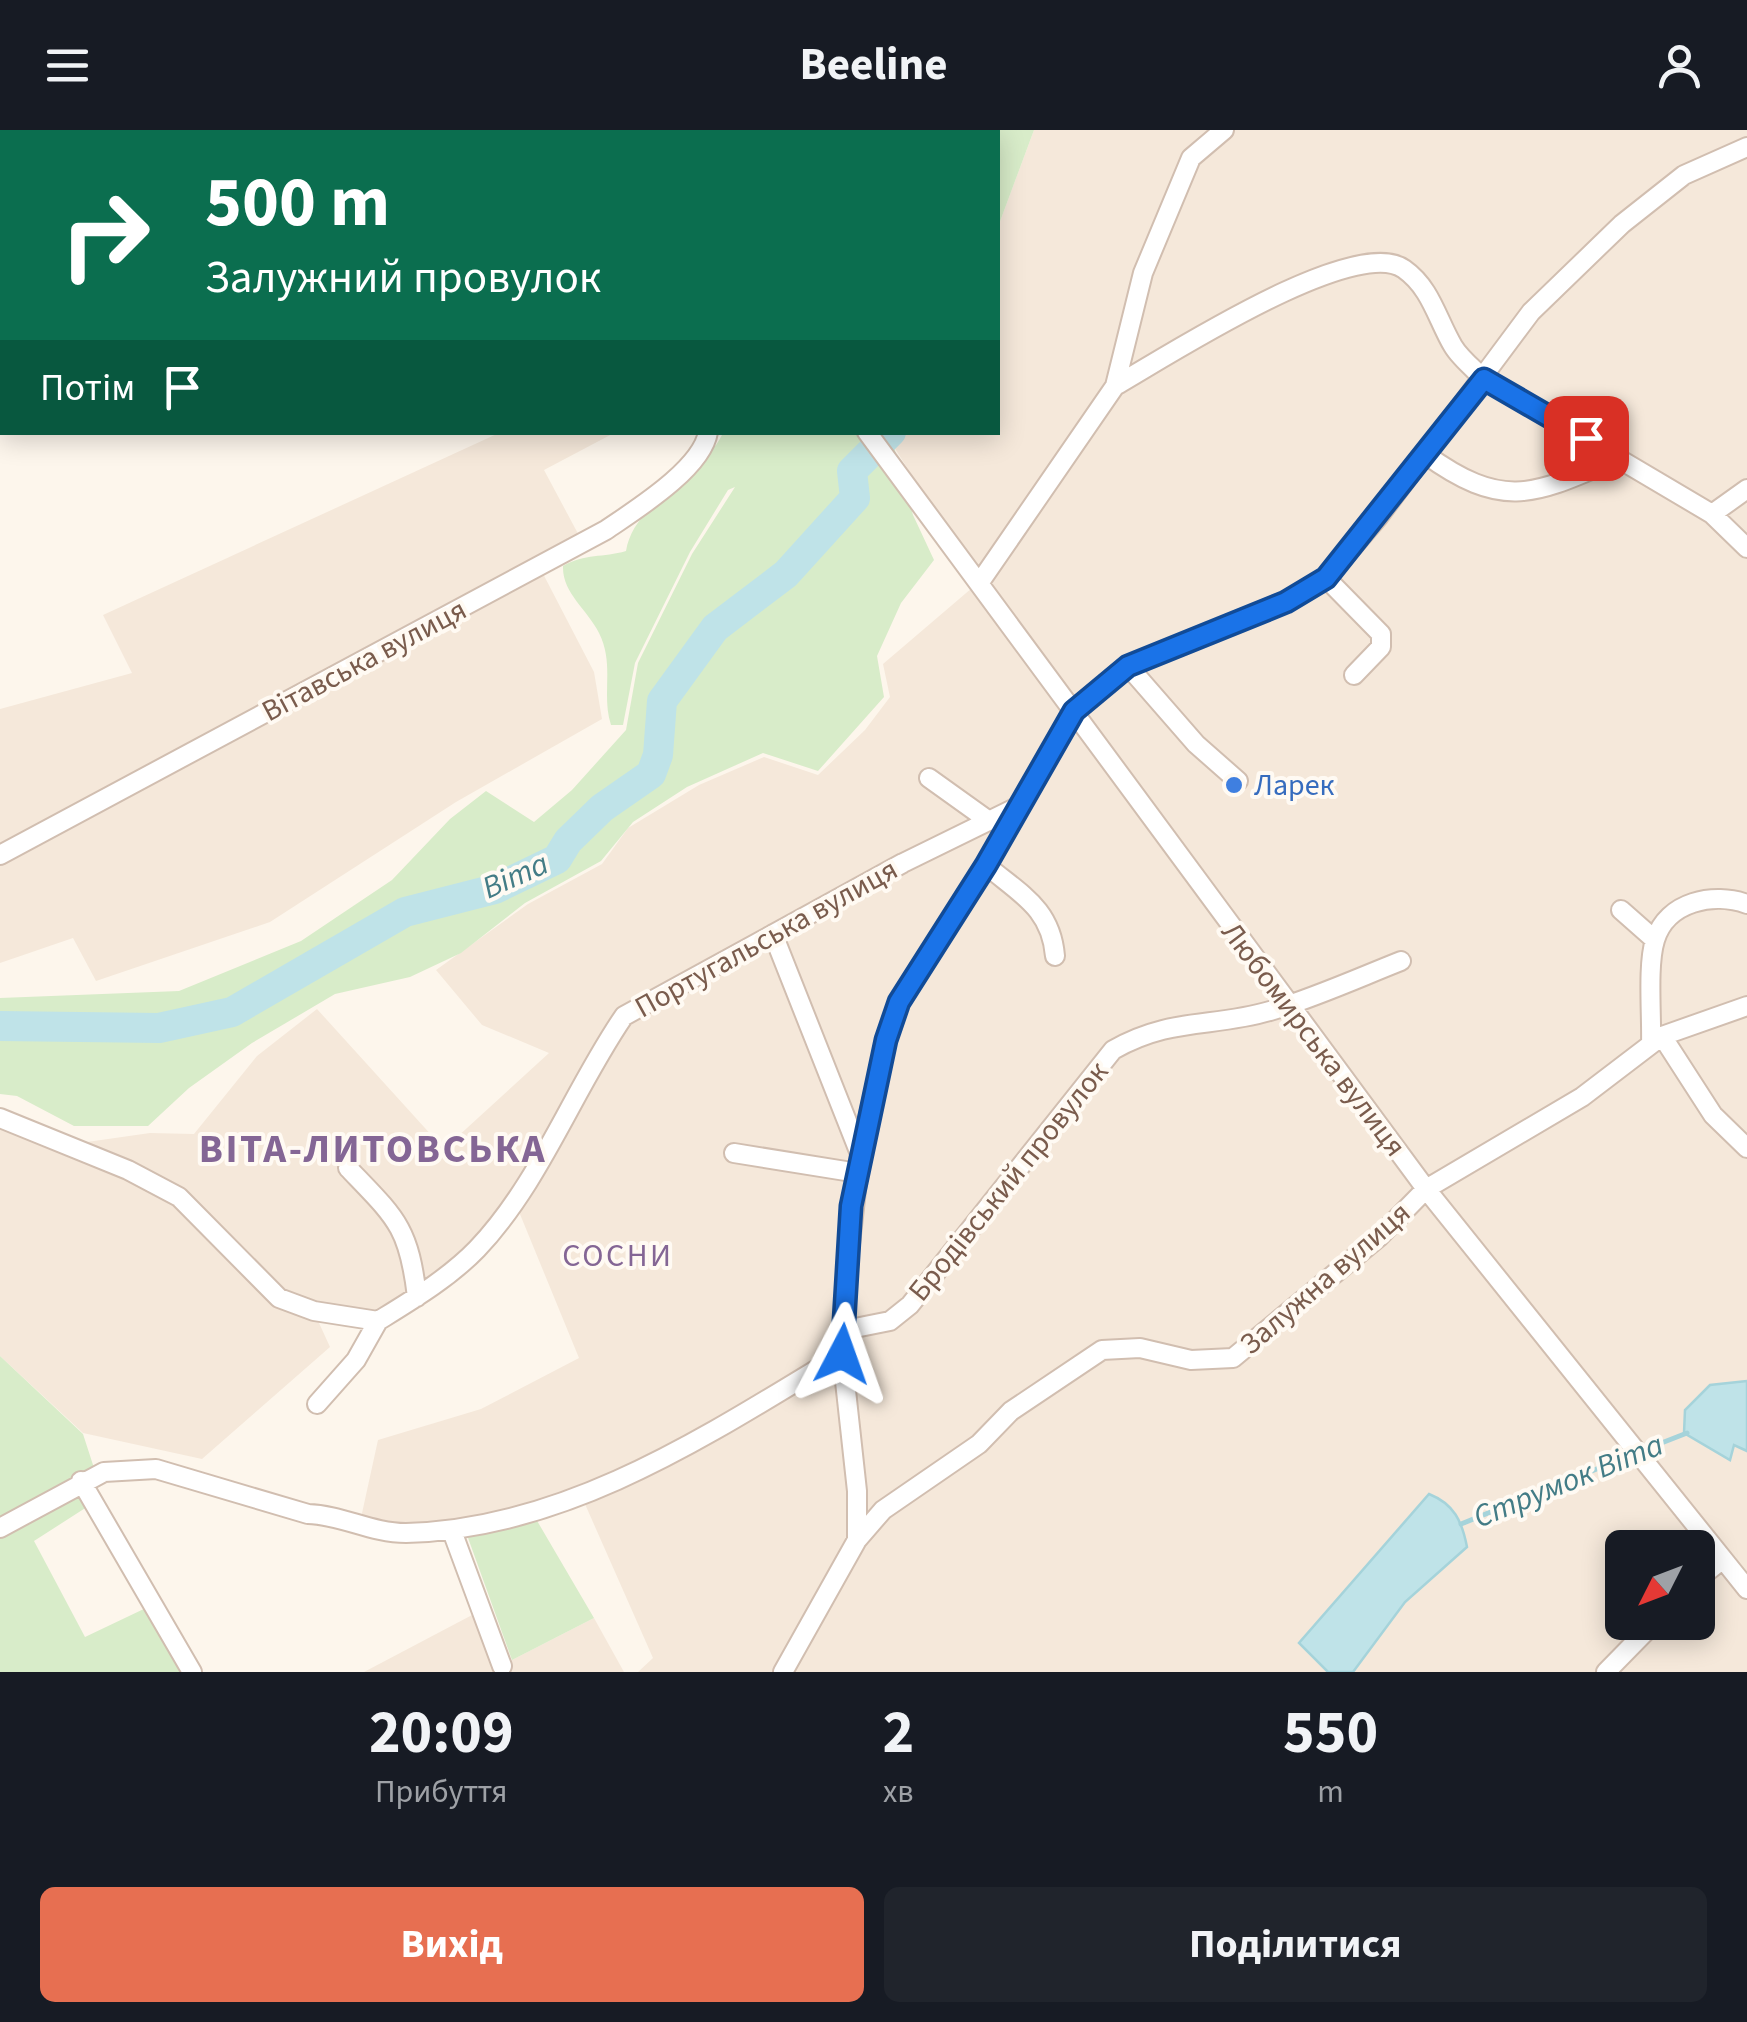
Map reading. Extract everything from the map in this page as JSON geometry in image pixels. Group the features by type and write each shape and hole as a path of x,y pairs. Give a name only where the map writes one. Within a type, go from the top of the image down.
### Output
{"street":[{"path":"980,582 1115,386 1142,274 1191,158 1224,130"},
{"path":"783,1672 857,1540 857,1491 842,1354 851,1206 899,1002 986,865 1074,711 1128,666 1286,602 1326,578 1484,379 1531,312 1622,224 1684,175 1747,147"},
{"path":"1115,386 1314,277 1367,262 1402,267 1429,294 1454,348 1484,379 1712,514 1747,548"},
{"name":"Вітавська вулиця","path":"0,856 606,530 653,498 690,464 709,435"},
{"name":"Любомирська вулиця","path":"869,435 1426,1188 1747,1589"},
{"path":"1425,454 1464,482 1496,492 1528,491 1554,484 1620,458"},
{"path":"1712,514 1747,489"},
{"path":"1326,578 1381,634 1380,647 1354,675"},
{"path":"1128,666 1196,744 1238,781"},
{"path":"928,778 989,821"},
{"name":"Португальська вулиця","path":"378,1321 417,1298 476,1250 514,1201 594,1059 624,1016 772,934 1016,808"},
{"path":"986,865 1039,909 1053,928 1056,956"},
{"path":"1747,904 1726,896 1700,898 1670,918 1655,940 1656,1040 1713,1115 1747,1148"},
{"path":"1621,910 1655,940"},
{"path":"772,934 859,1164"},
{"name":"Бродівський провулок","path":"845,1330 890,1321 910,1306 1113,1050 1144,1032 1192,1021 1266,1012 1401,961"},
{"name":"Залужна вулиця","path":"857,1540 883,1510 979,1444 1011,1411 1102,1350 1140,1348 1191,1360 1233,1358 1350,1262 1426,1188 1582,1097 1656,1040 1747,1006"},
{"path":"0,1118 179,1197 279,1298 314,1310 378,1321 356,1360 317,1404"},
{"path":"734,1153 859,1164"},
{"path":"348,1168 396,1218 404,1232 411,1247 417,1298"},
{"path":"0,1528 104,1472 156,1469 308,1514 331,1515 359,1527 399,1533 452,1531 634,1475 842,1354"},
{"path":"82,1482 192,1672"},
{"path":"452,1531 502,1666"},
{"path":"1715,1565 1723,1559"},
{"path":"1606,1672 1637,1640"}],"shaded area":[{"path":"1034,130 1747,130 1747,1672 638,1672 653,1658 581,1495 452,1531 359,1527 378,1440 481,1409 579,1358 515,1202 476,1249 378,1321 314,1312 330,1347 202,1459 83,1433 0,1356 0,1118 66,1145 150,1133 194,1134 257,1056 317,1009 444,1149 549,1053 482,1025 436,970 528,904 602,864 628,828 699,785 764,757 818,775 865,730 890,697 883,664 979,582 894,447 904,435 1000,435 1000,222"},
{"path":"495,435 610,435 544,470 583,543 539,566 594,672 602,719 456,802 270,922 96,981 73,938 0,963 0,709 132,673 103,615"},
{"path":"474,1614 502,1665 594,1618 624,1672 364,1672"}],"green space":[{"path":"1000,130 1034,130 1000,222"},
{"path":"722,435 904,435 894,447 913,515 934,560 901,603 877,656 884,697 818,771 763,753 687,787 633,822 601,861 525,903 461,953 410,977 335,994 252,1043 189,1088 148,1126 74,1126 17,1096 0,1094 0,998 179,991 301,941 392,880 450,819 486,791 534,822 572,790 626,730 638,663 692,554 735,487 728,490 690,552 635,663 623,725 611,725 604,645 567,584 563,566 579,559 626,551 641,518 713,449"},
{"path":"0,1356 83,1434 94,1468 0,1519"},
{"path":"82,1491 90,1505 34,1541 85,1637 148,1607 184,1672 0,1672 0,1535"},
{"path":"536,1519 594,1618 512,1660 467,1535"}],"water":[{"path":"1747,1381 1747,1451 1734,1445 1730,1460 1684,1433 1685,1410 1710,1385"},
{"path":"1429,1494 1456,1514 1467,1547 1405,1602 1353,1672 1328,1672 1299,1643"}],"waterway":[{"name":"Віта","path":"0,1026 159,1028 232,1012 405,912 495,889 557,859 568,841 602,808 651,774 658,755 662,701 715,628 786,574 855,498 852,471 888,435"},
{"name":"Струмок Віта","path":"1641,1451 1687,1433"},
{"name":"Струмок Віта","path":"1461,1524 1631,1455"}],"place":[{"name":"Ларек","path":"1234,785"}],"district":[{"name":"ВІТА-ЛИТОВСЬКА","path":"373,1148"},
{"name":"СОСНИ","path":"618,1255"}],"route":[{"path":"842,1354 851,1206 886,1040 899,1002 986,865 1074,711 1128,666 1286,602 1326,578 1484,379 1586,438"}]}
